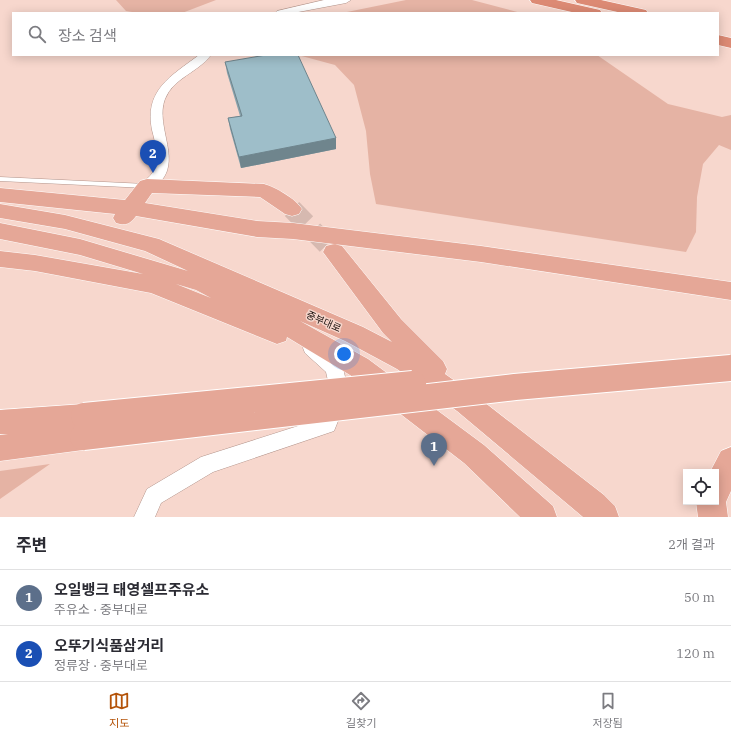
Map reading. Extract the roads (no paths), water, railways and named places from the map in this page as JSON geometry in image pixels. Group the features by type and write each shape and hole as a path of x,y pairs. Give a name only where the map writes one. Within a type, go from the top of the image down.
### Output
{"highway":[{"path":"537,0 591,12"},
{"path":"582,0 636,12"},
{"path":"719,30 731,33"},
{"path":"719,40 731,43"}],"main road":[{"path":"105,243 147,186 264,191 292,209"},
{"path":"0,195 130,208 257,229 293,231 482,254 731,291"},
{"name":"중부대로","path":"0,211 65,222 105,243 204,284 286,324 359,367 474,454 542,517"},
{"name":"중부대로","path":"0,231 80,247 105,243 151,245 354,334 406,361 466,403 593,506 604,517"},
{"path":"334,252 392,326 466,403"},
{"path":"0,259 34,263 154,285 359,367"},
{"path":"0,448 84,427 677,359 731,357"},
{"path":"0,422 84,427 731,368"},
{"path":"719,485 731,461"},
{"path":"711,505 713,517"}],"street":[{"path":"284,12 324,3 346,0"},
{"path":"147,186 158,177 162,162 162,149 156,121 159,98 170,83 205,56"},
{"path":"144,517 154,496 208,464 327,425 340,394 334,368 312,348"}],"lane":[{"path":"0,179 147,186"}],"tunnel":[{"path":"292,209 334,252"}],"place":[{"name":"오뚜기식품삼거리","path":"153,173"},
{"name":"오일뱅크 태영셀프주유소","path":"434,466"}]}
